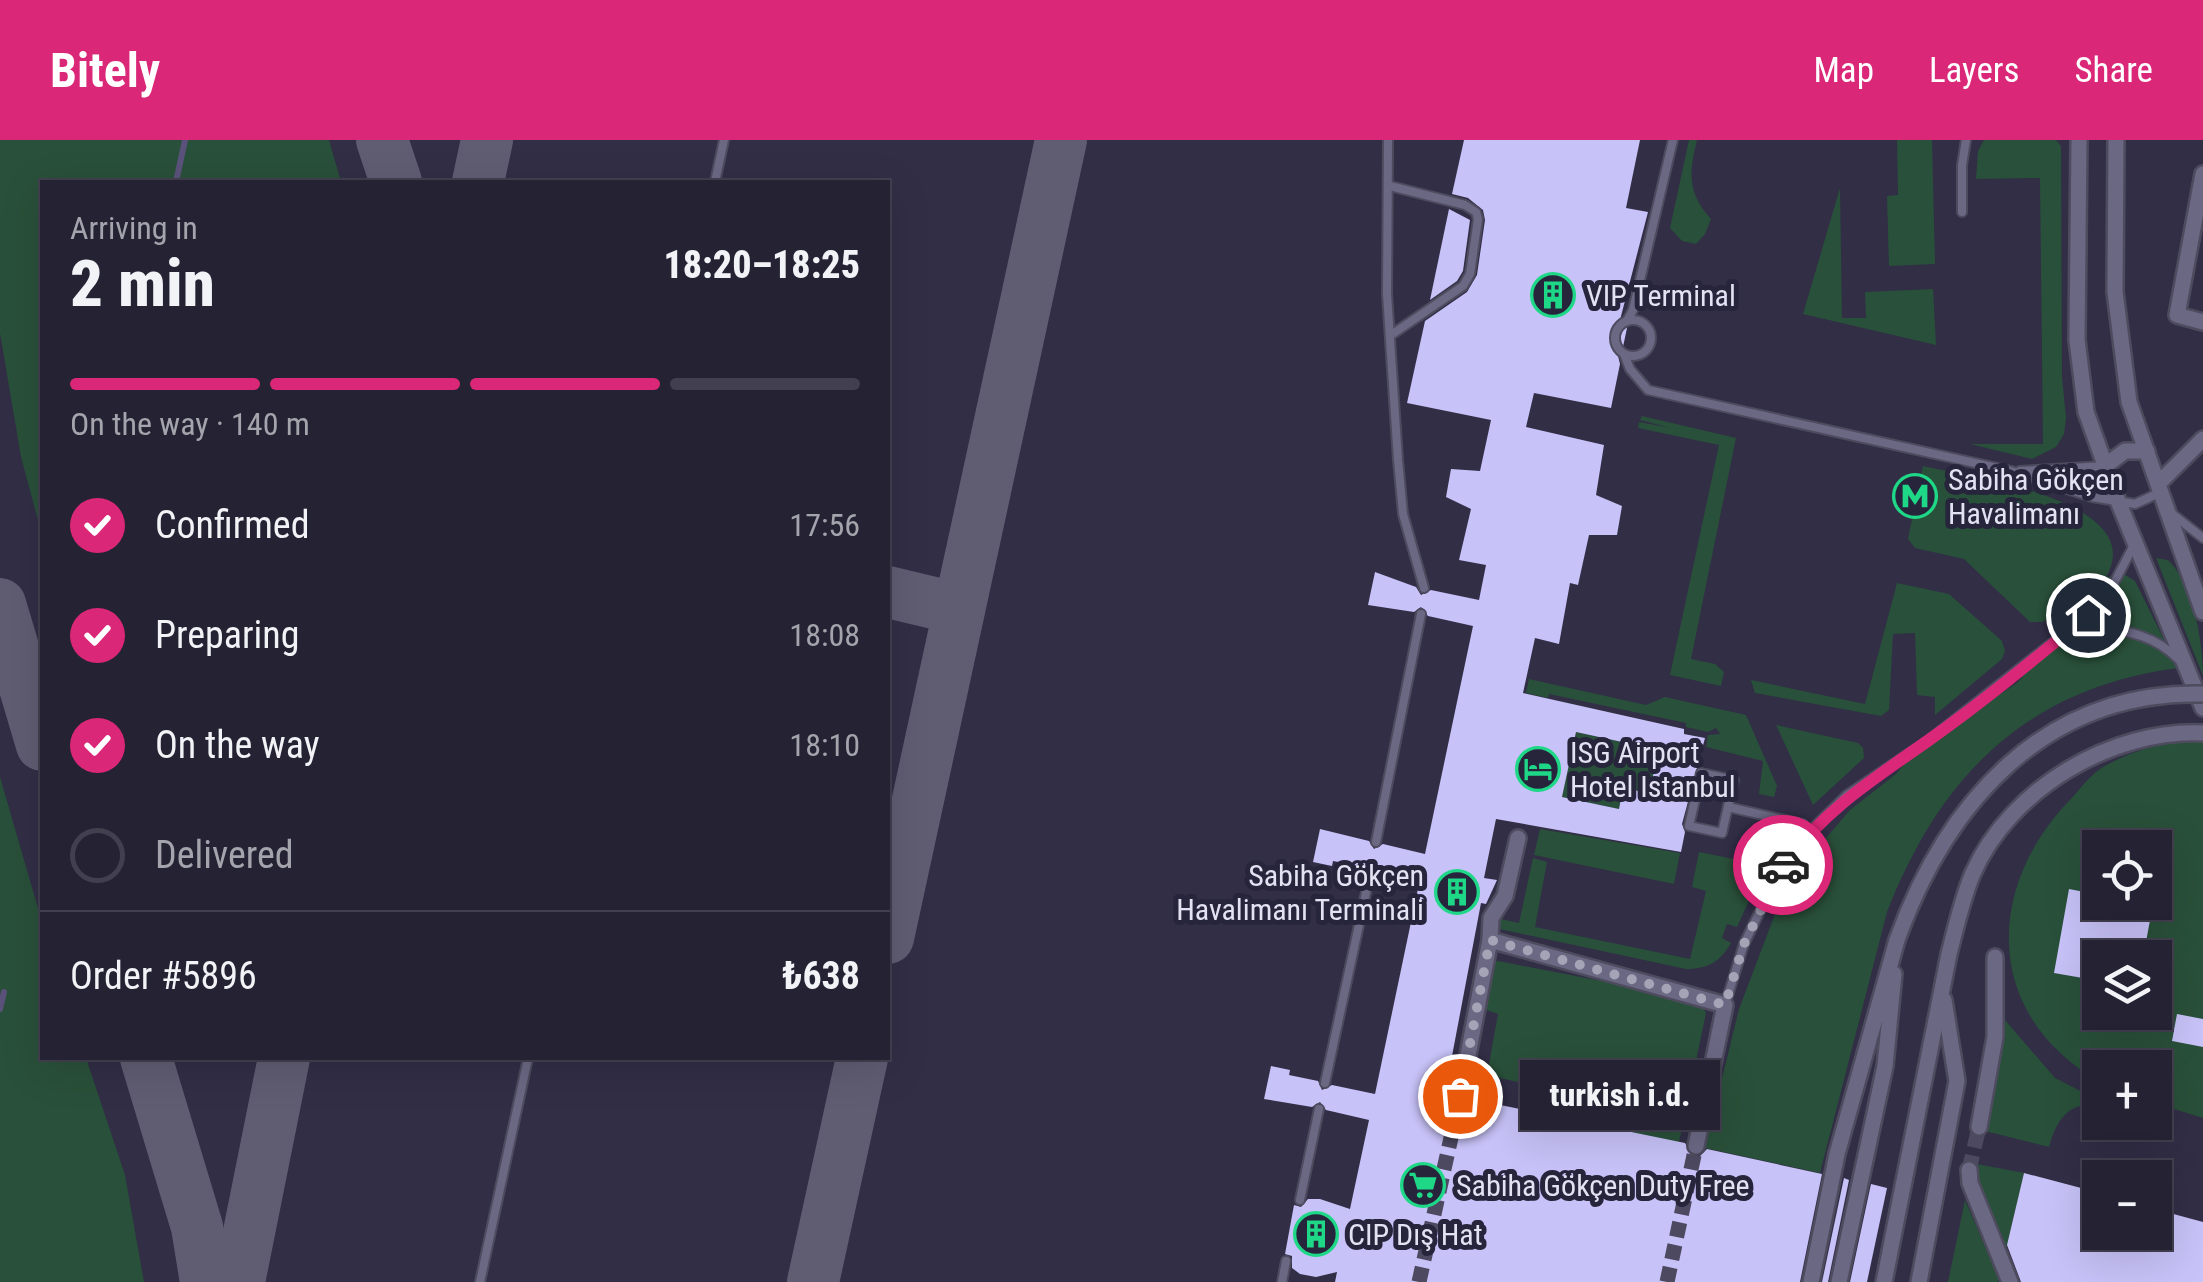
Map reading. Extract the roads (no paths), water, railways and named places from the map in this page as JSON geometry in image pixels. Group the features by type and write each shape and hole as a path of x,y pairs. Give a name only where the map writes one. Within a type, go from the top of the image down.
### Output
{"street":[{"path":"2079,140 2078,367 2086,412 2203,708"},
{"path":"2116,140 2115,292 2129,402 2203,612"},
{"path":"2203,174 2177,314 2203,322"},
{"path":"2160,486 2203,439"},
{"path":"2105,466 2125,450 2148,451"},
{"path":"1810,1282 1842,1137 1898,940 1913,896 1956,822 1994,776 2072,722 2148,697 2203,694"},
{"path":"1884,1282 1961,908 1986,849 2021,807 2075,766 2141,738 2203,733"},
{"path":"1460,1096 1490,940 1490,918 1505,896 1518,838"},
{"path":"1490,940 1725,1005 1696,1146"},
{"path":"1839,1282 1885,1066 1898,940"},
{"path":"1979,1128 1995,1037 1995,957"},
{"path":"1920,1282 1957,1081 1942,991"},
{"path":"1969,1170 1970,1183 2010,1282"}],"lane":[{"path":"715,180 724,140"},
{"path":"1388,140 1390,335 1403,514 1424,588"},
{"path":"1672,140 1633,310 1620,325 1615,341 1648,390 2011,471 2092,497 2135,504 2152,499 2160,486"},
{"path":"1962,212 1966,140"},
{"path":"1390,186 1465,205 1476,212 1478,220 1470,274 1463,286 1390,335"},
{"path":"1624,354 1644,354 1652,341 1652,333 1642,321 1626,321"},
{"path":"2011,471 2105,466"},
{"path":"2169,512 2203,538"},
{"path":"1725,1005 1752,927 1782,866 1807,834 1848,795 1929,740 2104,602 2135,542"},
{"path":"1376,842 1422,614"},
{"path":"2071,629 2100,627 2137,633 2170,650 2188,668"},
{"path":"1701,773 1734,780 1728,806 1722,833 1690,826 1701,773"},
{"path":"1728,806 1803,824"},
{"path":"1325,1083 1371,868"},
{"path":"480,1282 528,1060"},
{"path":"1300,1200 1319,1108"},
{"path":"1282,1282 1286,1261"}],"waterway":[{"path":"176,180 185,140"},
{"path":"0,1009 4,992"}],"tunnel":[{"path":"1419,1282 1460,1097"},
{"path":"1969,1170 1979,1127"},
{"path":"1667,1282 1696,1146"}],"place":[{"name":"VIP Terminal","path":"1553,295"},
{"name":"Sabiha Gökçen Havalimanı","path":"1915,496"},
{"name":"ISG Airport Hotel Istanbul","path":"1538,769"},
{"name":"Sabiha Gökçen Havalimanı Terminali","path":"1457,892"},
{"name":"turkish i.d.","path":"1460,1096"},
{"name":"Sabiha Gökçen Duty Free","path":"1423,1185"},
{"name":"CIP Dış Hat","path":"1316,1234"}]}
